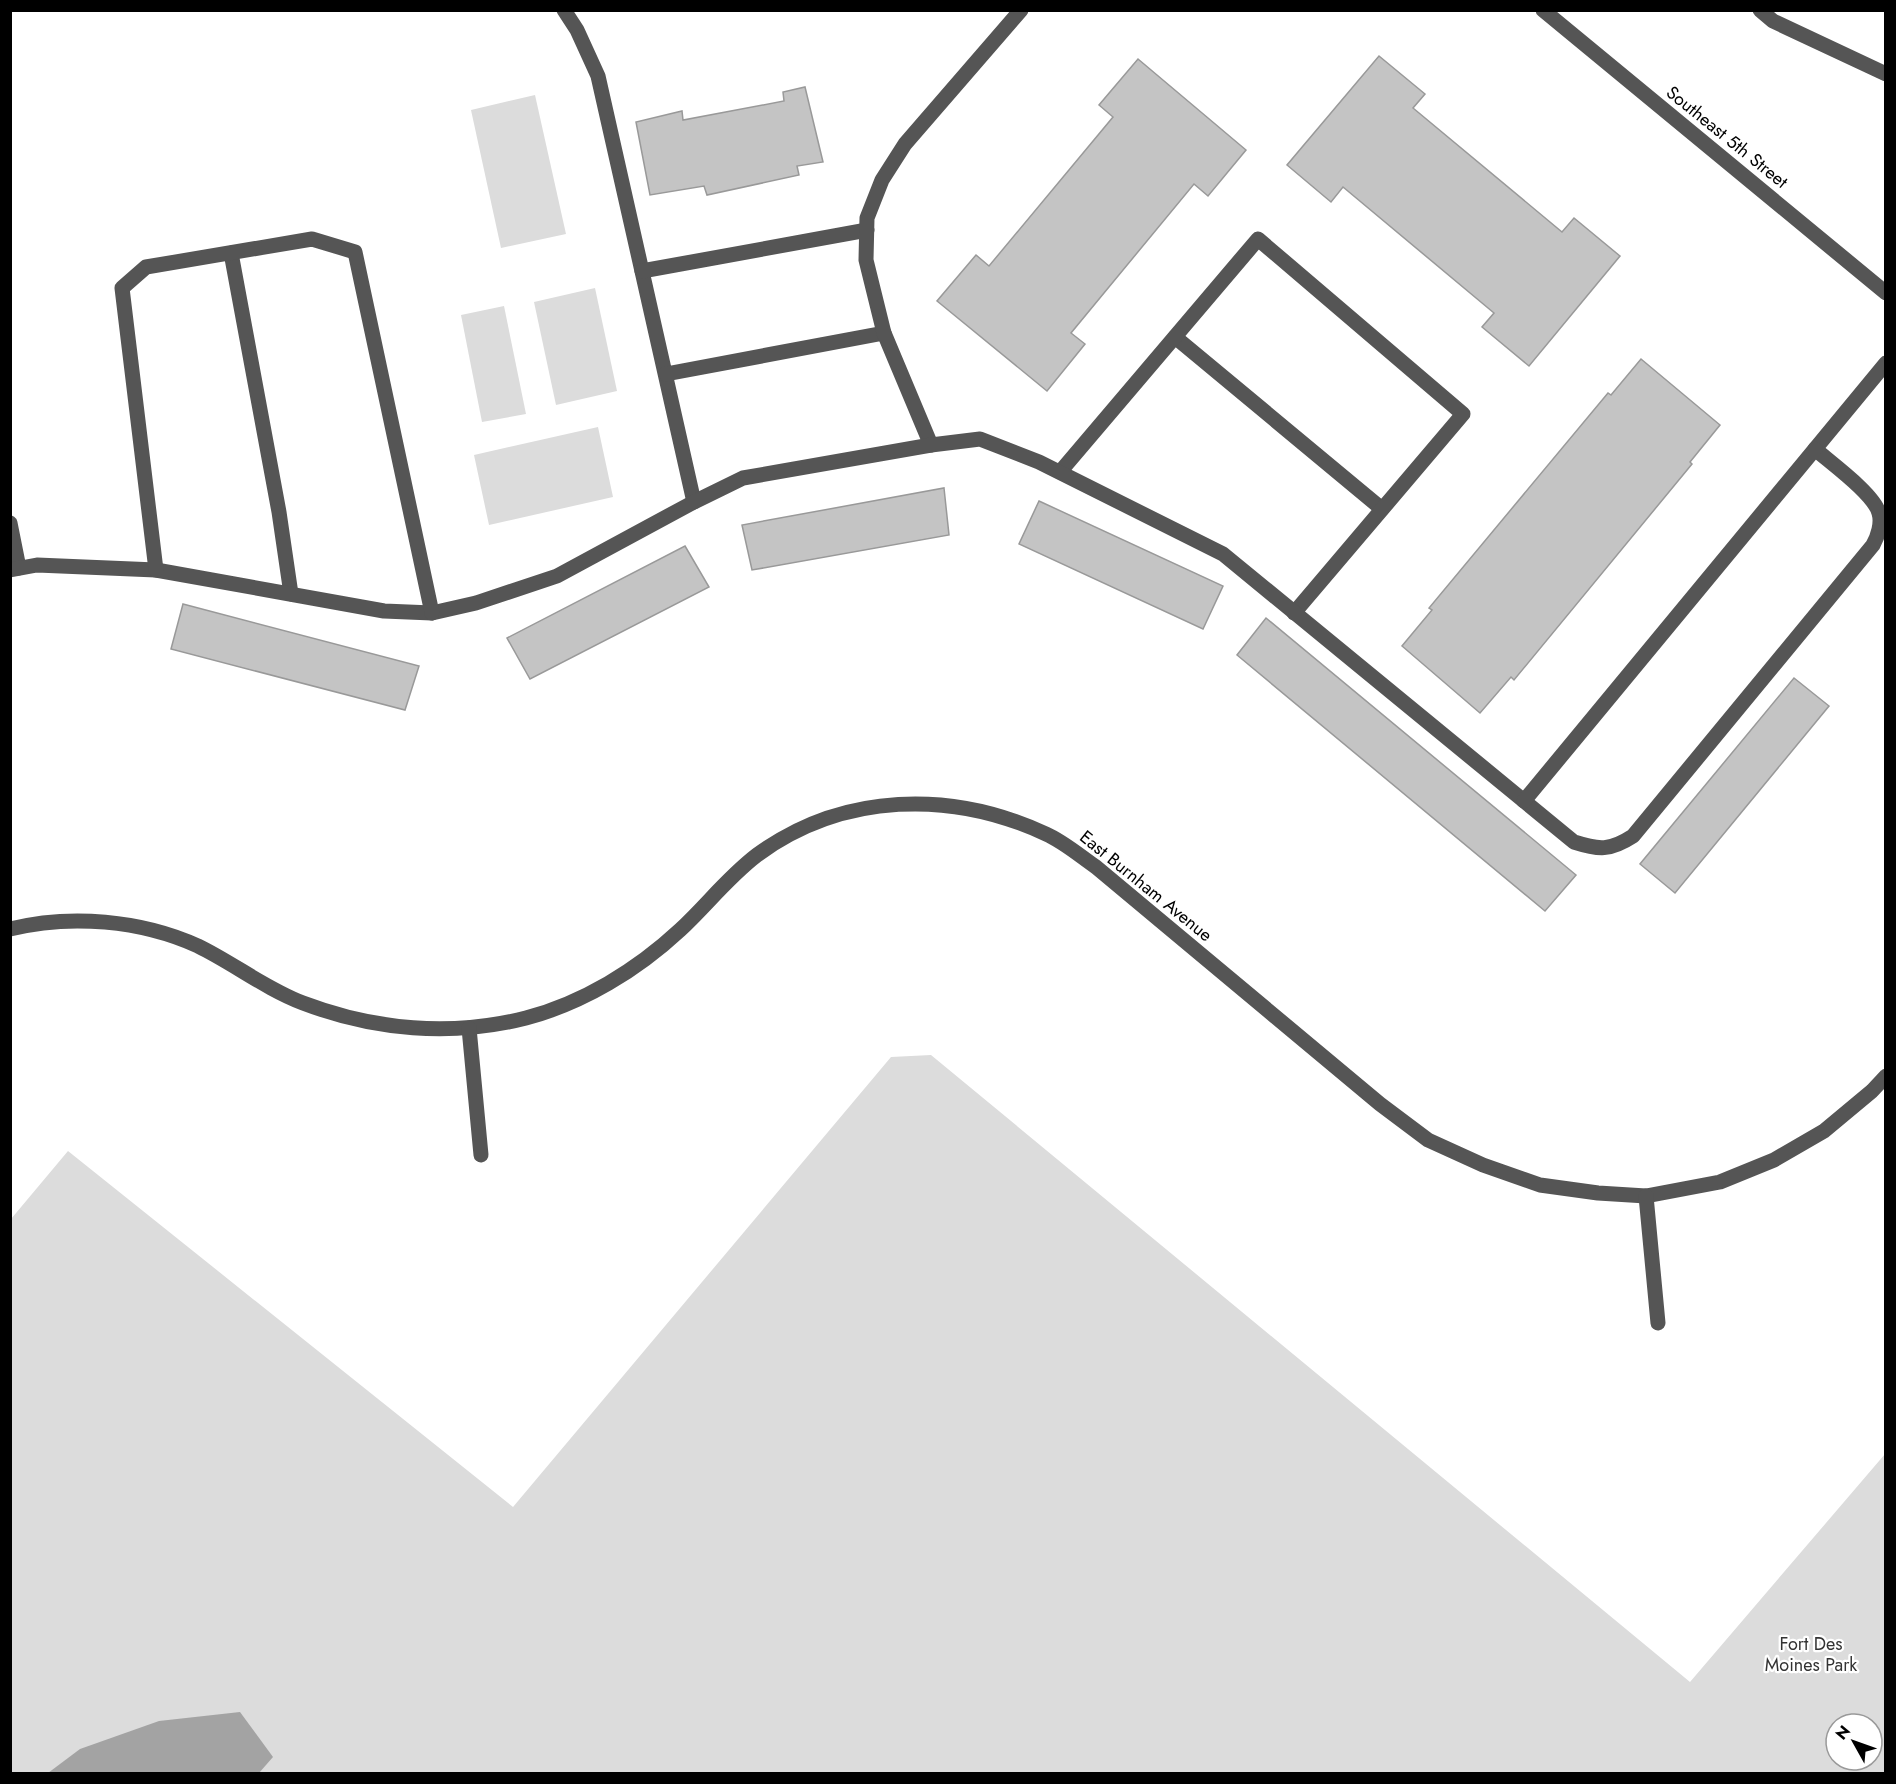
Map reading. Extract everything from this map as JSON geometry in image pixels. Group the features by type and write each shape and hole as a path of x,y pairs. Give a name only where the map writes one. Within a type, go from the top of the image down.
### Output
{"street":[{"path":"564,10 577,30 598,76 694,502"},
{"path":"931,445 884,333 866,260 867,218 882,180 905,144 1021,10"},
{"name":"Southeast 5th Street","path":"1543,10 1886,293"},
{"path":"1760,10 1773,21 1886,74"},
{"path":"642,271 867,230"},
{"path":"156,570 122,288 146,267 312,239 355,252 432,613"},
{"path":"1060,472 1258,239 1463,414 1294,613"},
{"path":"231,253 279,512 291,594"},
{"path":"666,374 884,333"},
{"path":"1175,337 1382,509"},
{"path":"1524,801 1886,363"},
{"path":"10,524 15,569 37,565 156,570 384,611 432,613 476,603 557,576 743,478 931,445 980,439 1060,472 1223,554 1574,842 1596,849 1617,846 1633,836 1873,545 1878,534 1879,513 1874,504 1868,495 1815,449"},
{"name":"East Burnham Avenue","path":"10,928 34,923 90,921 146,929 196,945 300,1002 356,1020 411,1029 469,1028 526,1018 581,998 630,971 680,930 719,888 742,868 799,828 849,813 896,803 946,804 1000,815 1049,835 1096,867 1380,1104 1428,1140 1483,1165 1540,1185 1598,1193 1646,1196 1720,1182 1774,1160 1824,1131 1872,1091 1886,1076"},
{"path":"469,1028 481,1155"},
{"path":"1646,1196 1658,1323"}],"green space":[{"path":"535,95 566,234 501,248 471,110"},
{"path":"595,288 617,391 556,405 534,302"},
{"path":"504,306 526,414 482,422 461,315"},
{"path":"598,427 613,497 489,525 474,455"},
{"name":"Fort Des Moines Park","path":"931,1055 1690,1682 1885,1454 1885,1773 11,1774 11,1219 68,1151 513,1507 891,1057"}],"shaded area":[{"path":"240,1712 273,1757 259,1773 48,1773 80,1749 159,1721"}],"building":[{"path":"1379,56 1425,94 1413,108 1562,232 1574,218 1620,256 1529,366 1482,327 1494,313 1343,187 1331,202 1287,165"},
{"path":"1138,59 1246,150 1208,196 1194,184 1071,333 1085,344 1047,391 937,301 976,255 989,266 1113,117 1099,105"},
{"path":"805,87 823,162 797,166 799,175 707,195 704,186 650,195 636,122 682,111 683,120 784,101 783,92"},
{"path":"1641,359 1720,425 1690,462 1692,464 1514,680 1511,677 1480,713 1402,646 1432,610 1429,608 1608,393 1611,395"},
{"path":"944,488 949,535 752,570 742,525"},
{"path":"1039,501 1223,586 1203,629 1019,544"},
{"path":"685,546 709,587 530,679 507,638"},
{"path":"183,604 419,666 405,710 171,649"},
{"path":"1266,618 1576,875 1545,911 1237,655"},
{"path":"1794,678 1829,706 1675,893 1640,864"}]}
